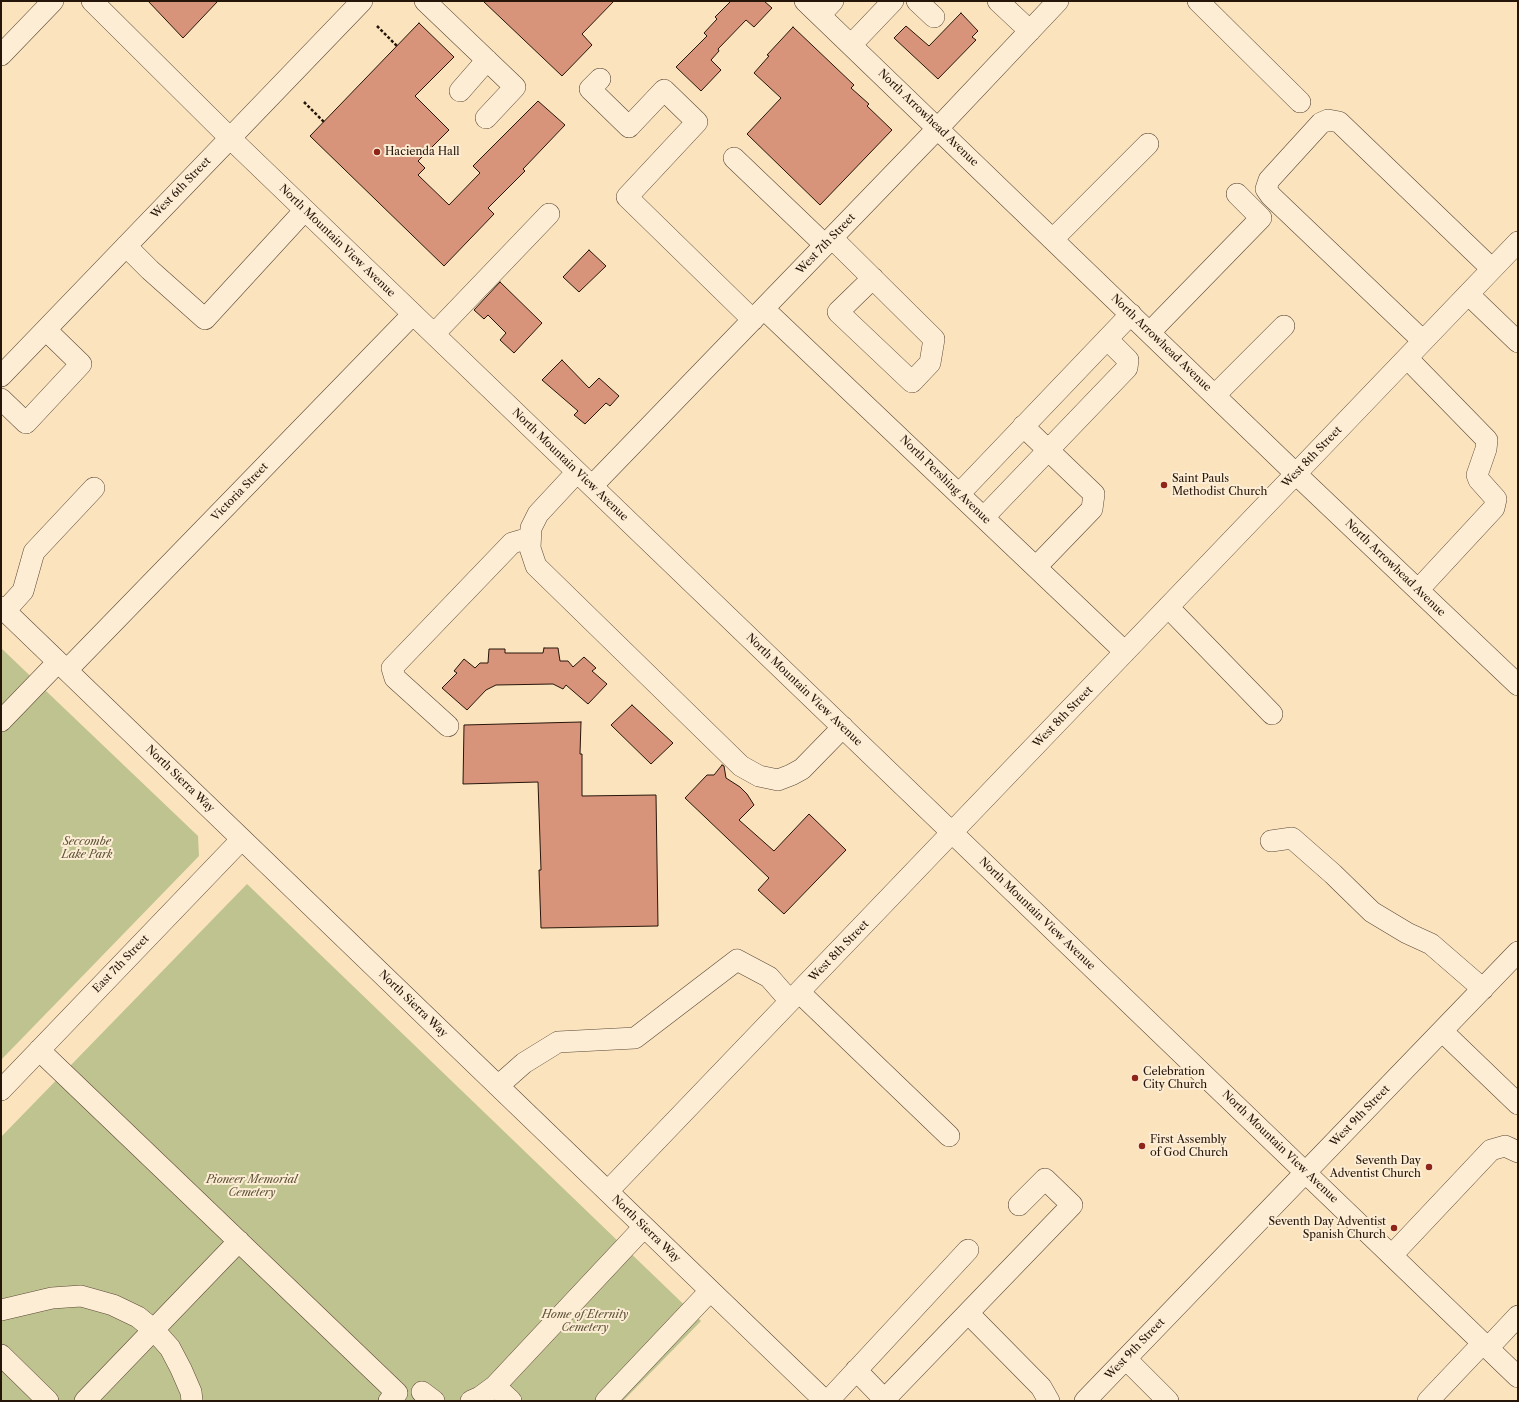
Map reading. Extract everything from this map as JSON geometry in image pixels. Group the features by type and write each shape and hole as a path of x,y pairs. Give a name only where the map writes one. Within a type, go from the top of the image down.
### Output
{"street":[{"path":"1,55 53,1"},
{"name":"North Mountain View Avenue","path":"92,1 230,138 1518,1376"},
{"path":"425,1 515,87 486,118"},
{"path":"851,45 893,1"},
{"path":"917,1 934,17"},
{"path":"998,1 1030,31"},
{"name":"West 7th Street","path":"592,486 829,242 1058,1"},
{"path":"1198,1 1300,102"},
{"name":"West 6th Street","path":"1,376 358,3"},
{"name":"North Arrowhead Avenue","path":"819,6 851,45 1296,474 1518,685"},
{"path":"460,91 487,60"},
{"name":"North Pershing Avenue","path":"600,79 590,89 629,127 664,90 697,122 626,197 759,314 959,494 1125,652"},
{"path":"1423,341 1271,196 1266,189 1269,180 1321,123 1328,120 1339,122 1492,269"},
{"path":"1053,239 1148,144"},
{"path":"734,158 829,242 873,278 934,339 930,363 912,382 838,312 873,278"},
{"path":"1150,332 1261,218 1237,194"},
{"path":"126,246 205,319 305,210"},
{"path":"434,334 549,214"},
{"name":"West 8th Street","path":"608,1192 1518,242"},
{"path":"1468,294 1518,342"},
{"name":"Victoria Street","path":"1,721 62,666 413,314"},
{"path":"959,494 1131,314"},
{"path":"1215,396 1284,326"},
{"path":"1,399 26,422 81,364 46,330"},
{"path":"984,517 1127,368 1128,360 1107,339"},
{"path":"1407,358 1487,440 1477,475 1479,480 1496,499 1494,508 1418,590"},
{"path":"1024,426 1094,494 1092,509 1036,567"},
{"path":"577,472 538,514 531,528 529,538 530,548 536,566 742,766 759,776 778,780 791,775 802,769 843,727"},
{"path":"3,609 23,591 34,552 94,488"},
{"path":"448,726 395,678 392,668 512,543 529,538"},
{"path":"1168,607 1272,714"},
{"name":"North Sierra Way","path":"3,609 826,1401"},
{"path":"1271,842 1292,838 1333,874 1372,912 1407,933 1431,944 1483,989"},
{"name":"East 7th Street","path":"1,1090 242,839"},
{"name":"West 9th Street","path":"1085,1401 1518,952"},
{"path":"498,1086 524,1063 558,1042 635,1038 737,960 769,977 795,997 949,1136"},
{"path":"1442,1031 1518,1104"},
{"path":"39,1050 397,1393 389,1401"},
{"path":"1392,1255 1491,1150 1504,1146 1518,1152"},
{"path":"856,1370 884,1400 1072,1205 1045,1179 1019,1205"},
{"path":"471,1401 480,1397 495,1386 644,1227"},
{"path":"85,1401 240,1242"},
{"path":"826,1401 968,1250"},
{"path":"606,1401 710,1291"},
{"path":"1,1310 52,1298 82,1296 113,1305 138,1317 154,1330 170,1348 182,1369 191,1392 192,1401"},
{"path":"1428,1401 1518,1316"},
{"path":"962,1320 1041,1387 1049,1401"},
{"path":"1,1355 48,1401"},
{"path":"1126,1359 1168,1401"},
{"path":"495,1386 511,1401"}],"path":[{"path":"377,26 397,46"},
{"path":"304,102 324,122"}],"green space":[{"name":"Seccombe Lake Park","path":"1,648 198,836 199,856 1,1060"},
{"name":"Pioneer Memorial Cemetery","path":"247,884 701,1321 623,1401 1,1401 1,1137"}],"building":[{"path":"148,1 218,1 183,38"},
{"path":"483,1 614,1 582,34 592,45 562,76"},
{"path":"731,1 764,1 772,8 754,27 746,20 718,49 719,51 711,60 721,70 701,91 676,67 707,36 704,33 717,19 715,17"},
{"path":"961,13 978,31 972,37 976,40 938,79 894,38 906,26 929,46"},
{"name":"Hacienda Hall","path":"419,23 454,57 415,96 449,130 418,161 425,168 418,175 449,205 480,173 473,166 538,101 565,125 523,169 525,171 488,208 494,214 444,266 310,136"},
{"path":"793,27 854,85 851,88 869,104 867,106 892,130 820,205 747,134 781,98 754,73 769,56 767,55"},
{"path":"589,250 606,266 579,292 563,277"},
{"path":"500,282 542,323 514,353 500,340 506,333 488,315 484,319 474,310"},
{"path":"562,360 589,388 599,378 619,396 610,406 606,403 585,424 574,415 578,411 542,380"},
{"path":"544,648 558,648 560,661 568,661 573,667 584,657 596,668 592,671 607,684 588,704 566,685 563,689 553,684 496,685 486,690 467,710 442,688 457,673 454,671 464,659 475,668 480,663 488,663 489,649 505,649 505,653 543,653"},
{"path":"632,705 673,743 651,764 611,725"},
{"path":"581,722 580,754 582,754 582,796 656,795 658,926 541,928 538,782 463,784 464,725"},
{"path":"722,765 724,766 726,778 740,787 747,794 754,805 739,820 774,851 809,814 846,850 784,914 758,890 769,878 685,798 707,775 714,775"}],"place":[{"name":"Hacienda Hall","path":"377,152"},
{"name":"Saint Pauls Methodist Church","path":"1164,485"},
{"name":"Celebration City Church","path":"1135,1078"},
{"name":"First Assembly of God Church","path":"1142,1146"},
{"name":"Seventh Day Adventist Church","path":"1429,1167"},
{"name":"Seventh Day Adventist Spanish Church","path":"1394,1228"}],"park label":[{"name":"Home of Eternity Cemetery","path":"585,1321"}]}
